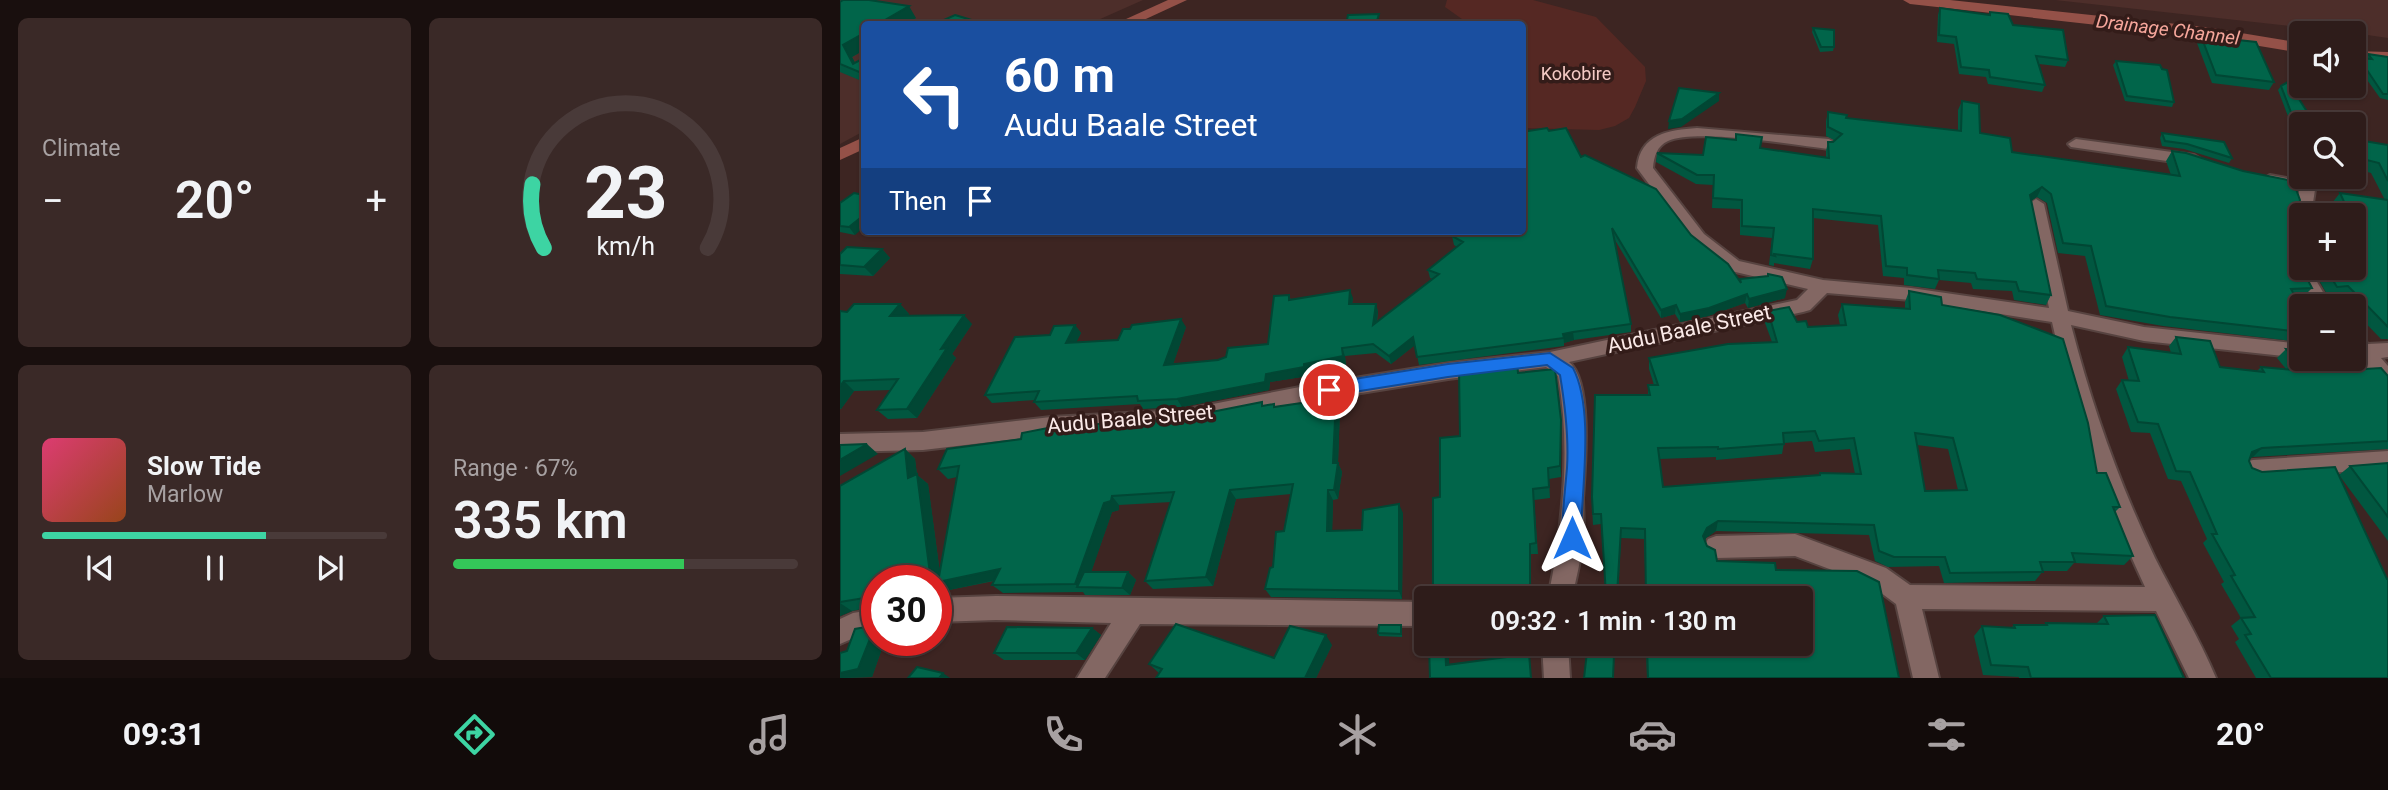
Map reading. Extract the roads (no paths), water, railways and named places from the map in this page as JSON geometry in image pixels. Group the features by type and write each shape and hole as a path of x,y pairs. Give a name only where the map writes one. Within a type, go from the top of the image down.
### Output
{"street":[{"path":"1829,144 1689,132 1664,137 1654,144 1645,156 1645,168 1698,238 1733,266 1823,286 1911,294 2059,316 2144,334 2289,350"},
{"path":"2076,144 2183,156 2210,165"},
{"path":"2255,177 2303,186 2307,190 2305,203"},
{"path":"2036,204 2059,316 2096,445 2161,599 2203,678"},
{"name":"Audu Baale Street","path":"840,443 923,441 1051,426 1182,418 1383,381 1550,359 1803,305 1823,286"},
{"path":"2366,349 2388,350"},
{"path":"2366,357 2388,379"},
{"path":"1550,359 1567,372 1574,408 1576,467 1572,497 1572,538 1562,586"},
{"path":"887,462 923,441"},
{"path":"2253,469 2388,460"},
{"path":"1716,547 1795,545 1877,576 1907,598 2161,599"},
{"path":"1907,598 1926,678"},
{"path":"952,609 1414,614"},
{"path":"1090,678 1133,612"},
{"path":"840,632 861,624"},
{"path":"1556,656 1557,678"}],"waterway":[{"name":"Drainage Channel","path":"1130,21 1180,0"},
{"name":"Drainage Channel","path":"1910,0 2205,32 2289,46"},
{"name":"Drainage Channel","path":"2366,56 2388,57"},
{"name":"Drainage Channel","path":"840,155 861,144"}],"park label":[{"name":"Kokobire","path":"1576,74"}]}
